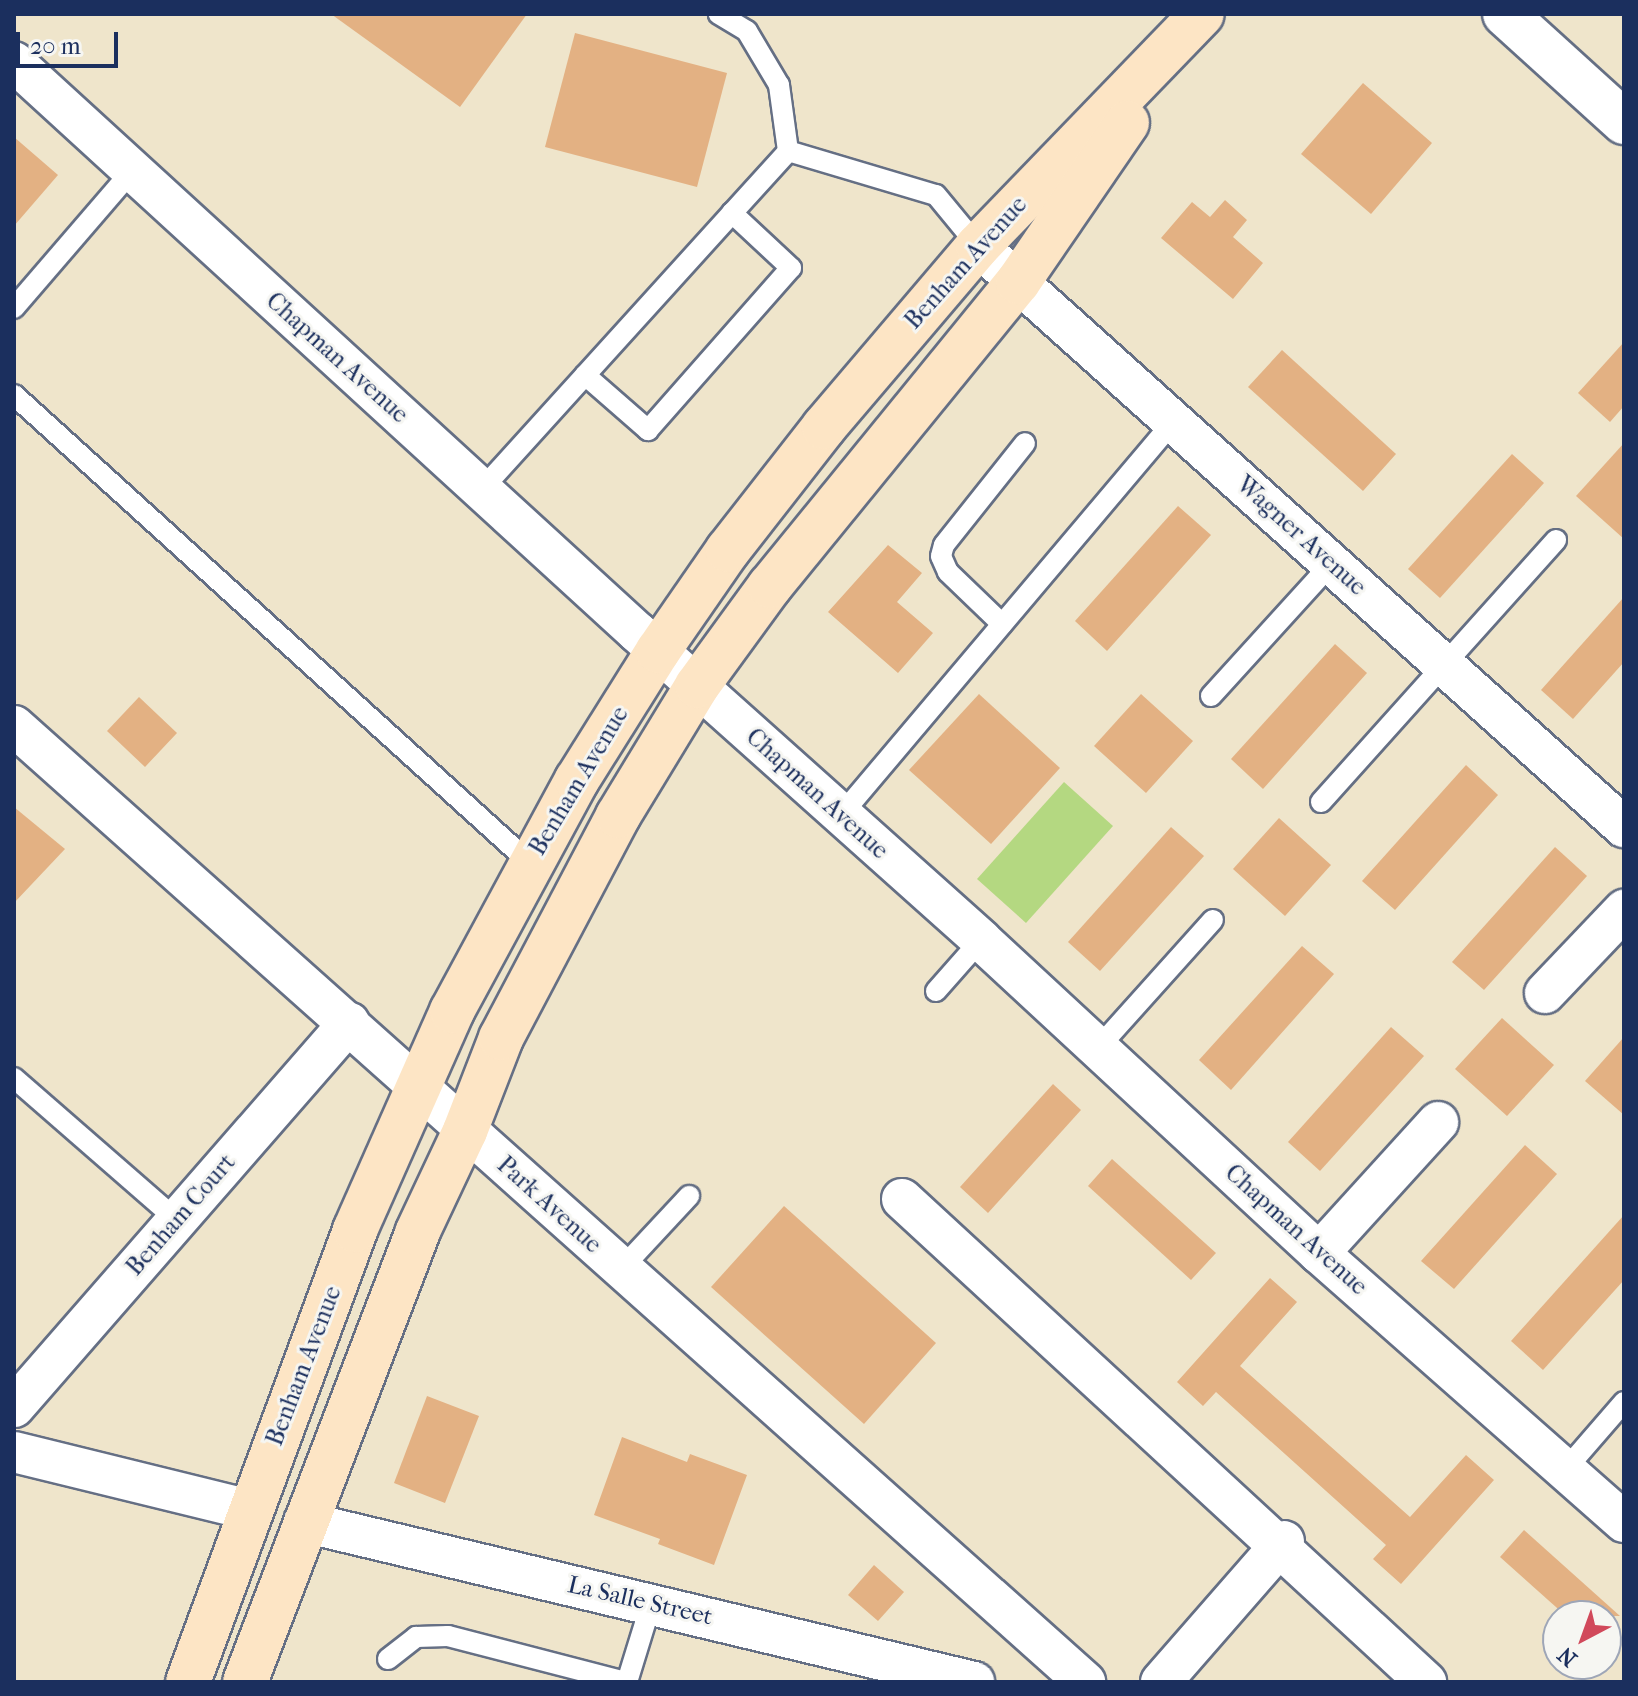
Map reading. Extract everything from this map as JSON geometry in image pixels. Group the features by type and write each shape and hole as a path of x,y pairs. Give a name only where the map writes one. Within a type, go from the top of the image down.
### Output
{"main road":[{"name":"Benham Avenue","path":"188,1682 355,1230 452,1011 577,780 658,651 728,550 824,427 978,246 1200,17"},
{"name":"Benham Avenue","path":"245,1682 417,1233 465,1131 501,1038 618,816 697,686 817,526 1018,282 1200,17"}],"street":[{"path":"1517,18 1624,122"},
{"name":"Chapman Avenue","path":"14,62 658,651 981,940 1319,1253 1624,1522"},
{"name":"Wagner Avenue","path":"978,246 1624,827"},
{"name":"Park Avenue","path":"14,726 1085,1682"},
{"path":"1545,993 1624,910"},
{"name":"Benham Court","path":"14,1407 349,1023"},
{"path":"1319,1253 1438,1122"},
{"path":"902,1199 1282,1544 1426,1682"},
{"path":"14,1452 250,1510"},
{"name":"La Salle Street","path":"304,1522 651,1604 872,1670 974,1682"},
{"path":"1161,1682 1282,1544"}],"lane":[{"path":"481,490 788,151 779,85 747,31 719,14"},
{"path":"788,151 936,195 978,246"},
{"path":"14,308 132,171"},
{"path":"585,375 648,430 791,268 732,213"},
{"path":"14,395 530,863"},
{"path":"841,815 1173,422"},
{"path":"1002,624 948,572 941,556 944,545 1025,443"},
{"path":"1321,802 1556,540"},
{"path":"1211,696 1331,564"},
{"path":"1098,1048 1213,920"},
{"path":"936,991 981,940"},
{"path":"14,1078 177,1220"},
{"path":"621,1269 689,1196"},
{"path":"1565,1470 1624,1402"},
{"path":"388,1659 416,1637 448,1636 626,1682 651,1604"}],"green space":[{"path":"1064,782 1113,826 1026,923 977,879"}],"building":[{"path":"331,14 527,14 460,107"},
{"path":"575,33 727,73 697,187 545,147"},
{"path":"1363,83 1432,143 1371,214 1301,154"},
{"path":"14,137 58,175 14,226"},
{"path":"1225,200 1247,220 1233,237 1263,263 1233,299 1161,238 1192,202 1210,217"},
{"path":"1624,342 1624,406 1610,422 1578,393"},
{"path":"1282,350 1396,454 1363,491 1248,387"},
{"path":"1624,443 1624,539 1576,496"},
{"path":"1512,454 1544,483 1440,598 1408,569"},
{"path":"1178,506 1211,535 1107,651 1075,621"},
{"path":"888,545 922,573 897,602 933,633 898,673 828,612"},
{"path":"1624,597 1624,662 1573,719 1541,690"},
{"path":"1335,644 1367,673 1263,789 1231,759"},
{"path":"979,694 1060,768 991,844 909,770"},
{"path":"1141,694 1193,741 1146,793 1094,746"},
{"path":"139,697 177,733 145,767 107,731"},
{"path":"1466,765 1498,795 1395,910 1362,881"},
{"path":"14,807 65,849 14,903"},
{"path":"1279,818 1331,865 1285,916 1233,869"},
{"path":"1171,827 1204,856 1100,971 1068,942"},
{"path":"1555,847 1587,876 1484,990 1452,962"},
{"path":"1302,946 1334,974 1231,1090 1199,1060"},
{"path":"1502,1018 1554,1065 1507,1116 1455,1069"},
{"path":"1391,1027 1424,1056 1320,1171 1288,1142"},
{"path":"1624,1037 1624,1115 1585,1081"},
{"path":"1053,1084 1081,1110 988,1213 960,1187"},
{"path":"1525,1145 1557,1174 1454,1289 1421,1261"},
{"path":"1112,1159 1216,1253 1191,1280 1088,1186"},
{"path":"784,1206 936,1343 864,1424 711,1287"},
{"path":"1624,1215 1624,1280 1543,1370 1511,1341"},
{"path":"1270,1278 1297,1302 1240,1366 1410,1517 1466,1455 1494,1480 1401,1584 1373,1559 1386,1545 1216,1392 1203,1406 1177,1382"},
{"path":"427,1396 479,1416 445,1503 394,1483"},
{"path":"622,1437 687,1462 690,1454 747,1475 714,1565 658,1544 660,1539 594,1515"},
{"path":"1524,1530 1602,1600 1548,1600 1500,1557"},
{"path":"874,1565 904,1592 878,1621 848,1595"}]}
